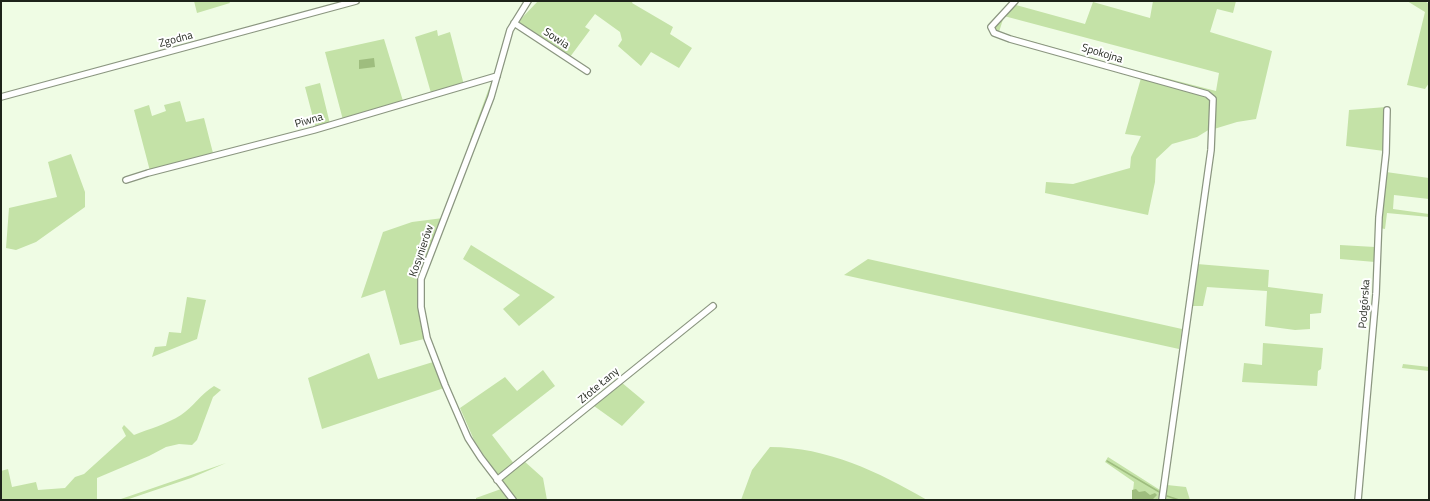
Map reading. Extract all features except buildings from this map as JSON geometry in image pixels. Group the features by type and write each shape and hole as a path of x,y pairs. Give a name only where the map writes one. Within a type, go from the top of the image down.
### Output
{"street":[{"name":"Zgodna","path":"1,97 356,1"},
{"name":"Kosynierów","path":"513,500 497,480 468,438 426,338 421,307 421,279 498,76 510,30 528,1"},
{"name":"Spokojna","path":"1015,1 991,27 994,33 1010,39 1207,94 1213,99 1212,130 1207,178 1162,500"},
{"name":"Sowia","path":"514,23 587,71"},
{"name":"Piwna","path":"126,180 314,130 498,76"},
{"name":"Podgórska","path":"1358,500 1376,294 1379,217 1386,153 1387,110"},
{"name":"Złote Łany","path":"497,480 713,306"}],"shaded area":[{"path":"194,1 229,1 230,3 197,13"},
{"path":"538,1 633,1 632,3 673,27 670,34 692,48 679,68 651,52 641,66 618,46 622,40 620,32 595,14 585,27 590,30 570,57 517,23"},
{"path":"1016,1 1019,1 1016,5 1085,24 1093,2 1150,18 1153,1 1236,1 1233,13 1217,9 1210,32 1272,51 1256,119 1237,122 1214,129 1213,96 997,33 995,25","holes":["1004,16 1219,73 1216,91 1119,66 999,32"]},
{"path":"1407,1 1425,1 1429,4 1429,83 1425,89 1407,85 1425,12"},
{"path":"437,30 438,36 450,32 464,85 431,93 415,37"},
{"path":"384,39 403,101 343,120 325,52"},
{"path":"374,58 375,67 359,69 359,60"},
{"path":"495,78 473,141 470,140 492,80"},
{"path":"1141,78 1207,96 1211,102 1210,129 1197,137 1172,144 1156,159 1155,182 1148,215 1045,193 1046,182 1073,184 1130,168 1131,157 1141,136 1125,134"},
{"path":"320,83 330,124 316,129 305,87"},
{"path":"180,101 186,122 204,118 213,153 150,171 134,110 149,105 152,116 166,111 164,105"},
{"path":"1386,107 1384,151 1346,146 1349,110"},
{"path":"71,154 85,192 85,207 36,242 16,250 6,248 9,208 57,197 48,162"},
{"path":"1386,172 1429,178 1429,199 1394,195 1393,209 1429,214 1429,217 1387,213 1385,229 1380,228"},
{"path":"443,218 418,294 419,311 424,339 400,345 385,290 361,298 383,232 412,222"},
{"path":"471,245 555,297 519,326 503,309 520,295 463,259"},
{"path":"1340,245 1375,247 1375,262 1340,259"},
{"path":"868,259 1182,329 1179,349 844,275"},
{"path":"1197,264 1269,270 1268,287 1323,294 1321,313 1310,314 1310,329 1295,330 1265,326 1267,291 1207,287 1203,306 1191,306"},
{"path":"187,297 206,300 197,339 152,357 155,347 166,346 169,332 181,333"},
{"path":"1263,343 1323,348 1321,369 1318,371 1317,386 1242,382 1244,363 1262,365"},
{"path":"369,353 378,379 433,362 444,388 322,429 308,378"},
{"path":"1403,364 1429,367 1429,371 1402,368"},
{"path":"543,370 555,386 492,435 515,465 498,477 474,440 460,408 505,377 517,391"},
{"path":"621,382 645,402 622,426 594,406"},
{"path":"214,386 221,390 213,397 197,440 192,445 179,444 166,447 149,456 97,478 97,500 1,500 1,471 8,469 12,487 36,482 38,490 65,488 75,477 84,474 126,436 122,428 124,425 134,435 164,424 185,412"},
{"path":"770,447 812,451 832,456 871,471 927,500 741,500 752,470"},
{"path":"1108,457 1160,490 1159,500 1132,500 1134,482 1105,462"},
{"path":"524,461 543,478 547,500 517,500 501,479"},
{"path":"226,463 191,478 126,500 118,500"},
{"path":"1167,485 1186,487 1190,500 1165,500"},
{"path":"501,489 509,500 476,500 476,498"},
{"path":"1136,489 1139,492 1145,491 1150,495 1155,493 1157,495 1152,500 1132,500 1132,490"}],"waterway":[{"path":"1107,461 1161,493"},
{"path":"1167,496 1179,500"}]}
